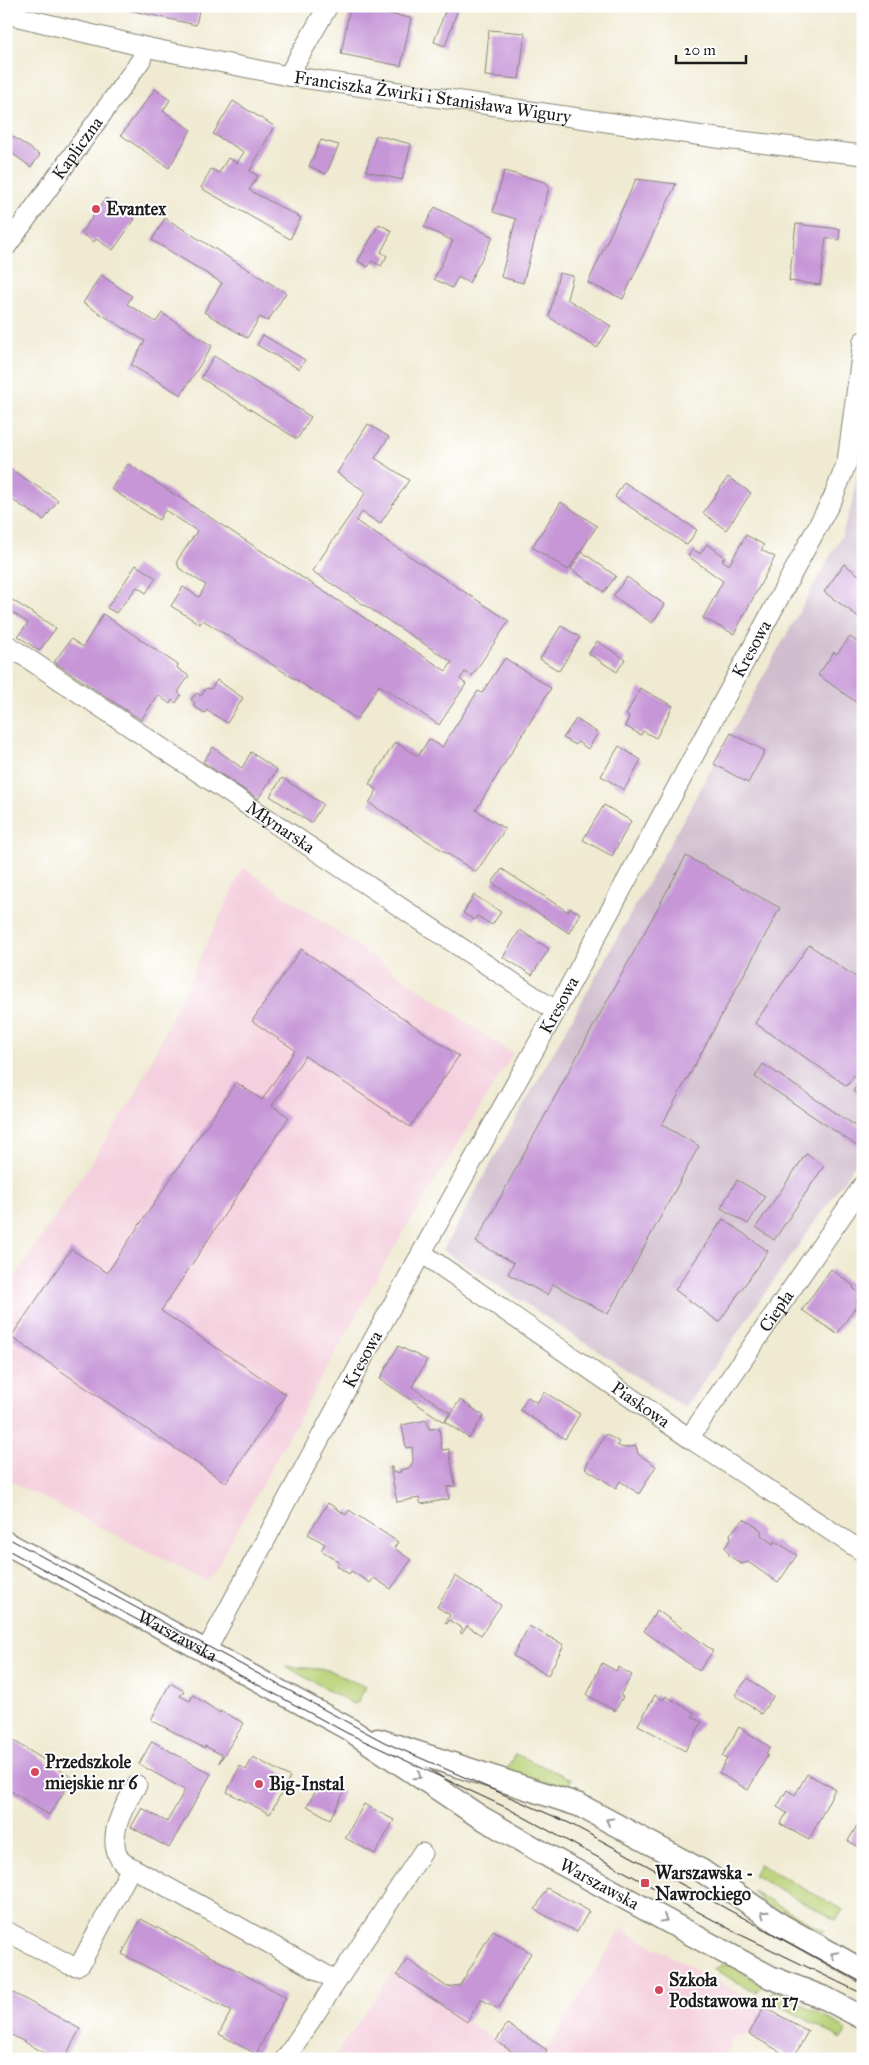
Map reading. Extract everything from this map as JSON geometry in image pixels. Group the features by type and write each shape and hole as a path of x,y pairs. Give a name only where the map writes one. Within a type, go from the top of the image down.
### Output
{"street":[{"path":"288,76 328,6"},
{"name":"Franciszka Żwirki i Stanisława Wigury","path":"6,14 145,47 288,76 724,140 863,155"},
{"name":"Kapliczna","path":"6,247 141,60 145,47"},
{"name":"Kresowa","path":"206,1652 422,1253 556,1011 842,481 847,462 863,341"},
{"name":"Młynarska","path":"6,644 556,1011"},
{"name":"Ciepła","path":"690,1438 863,1185"},
{"name":"Piaskowa","path":"422,1253 690,1438 863,1552"},
{"name":"Warszawska","path":"6,1543 349,1729 477,1815 550,1857 770,1977 827,1998 863,2018"},
{"name":"Warszawska","path":"349,1729 579,1805 702,1871 781,1926 863,1971"},
{"path":"136,1785 118,1819 117,1856 131,1868 337,1981"},
{"path":"285,2059 422,1854"},
{"path":"6,1931 70,1965 76,1966 81,1963 131,1868"}],"shaded area":[{"path":"863,429 863,1153 685,1408 443,1250 842,535 854,497"},
{"path":"243,867 513,1054 393,1249 208,1582 6,1479 6,1291 134,1097"},
{"name":"Szkoła Podstawowa nr 17","path":"621,1929 764,2007 749,2034 734,2037 725,2059 541,2059"},
{"path":"393,1972 397,1975 523,2059 333,2059"}],"green space":[{"path":"285,1666 328,1670 366,1687 357,1703 353,1704"},
{"path":"515,1754 572,1779 566,1788 562,1790 509,1773 507,1770"},
{"path":"759,1864 843,1910 836,1920 753,1875"},
{"path":"753,1891 825,1931 811,1935 761,1901"},
{"path":"727,1963 762,1985 757,1993 713,1969"},
{"path":"777,1990 843,2027 846,2031 842,2039 768,1999 773,1991"}],"building":[{"path":"125,6 200,6 196,25 124,9"},
{"path":"447,6 459,6 445,46 434,42"},
{"path":"350,7 411,18 401,66 341,54"},
{"path":"489,30 525,33 519,79 485,76"},
{"path":"155,89 170,100 163,111 191,130 169,168 121,135"},
{"path":"233,101 274,126 250,171 258,176 249,190 301,218 290,239 201,188 211,169 219,173 228,158 237,163 244,152 213,134"},
{"path":"6,132 40,155 31,167 6,149"},
{"path":"376,135 411,144 402,180 366,171"},
{"path":"321,140 339,145 326,174 309,166"},
{"path":"504,171 545,182 549,187 523,283 501,277 516,219 493,212"},
{"path":"636,179 676,184 623,299 588,283"},
{"path":"106,198 135,219 113,250 96,239 94,242 81,233"},
{"path":"435,207 493,237 469,283 458,277 452,288 434,279 453,241 424,227"},
{"path":"165,218 286,293 268,321 260,317 247,338 204,312 222,283 152,240"},
{"path":"379,224 392,231 381,252 387,256 381,266 372,261 368,267 358,261"},
{"path":"796,224 840,229 839,240 826,238 820,285 789,281"},
{"path":"559,273 573,276 567,299 611,326 597,348 549,317"},
{"path":"101,275 132,296 127,304 156,322 162,313 212,346 181,395 131,365 145,341 83,303"},
{"path":"263,335 305,360 299,369 257,345"},
{"path":"214,356 311,417 297,439 201,378"},
{"path":"368,424 389,437 375,458 409,480 380,524 362,512 356,521 509,621 472,676 465,672 460,679 466,684 439,725 379,685 357,719 203,620 200,624 171,606 183,587 199,597 206,585 179,568 177,561 197,531 165,510 159,520 111,489 128,464 446,671 452,662 312,571 366,492 337,473"},
{"path":"6,466 58,500 44,520 6,496"},
{"path":"728,477 751,493 726,530 703,513"},
{"path":"624,482 697,530 687,545 615,497"},
{"path":"561,502 597,526 568,570 532,547"},
{"path":"746,535 764,545 761,550 775,557 734,634 703,618 723,581 688,556 693,549 700,554 707,544 725,557 722,560 729,565"},
{"path":"582,552 616,576 604,592 571,569"},
{"path":"844,564 863,578 863,620 824,592"},
{"path":"136,565 156,578 146,593 137,587 116,613 107,608"},
{"path":"627,577 665,605 652,623 613,596"},
{"path":"6,596 56,628 39,651 18,636 28,623 6,608"},
{"path":"103,614 178,665 177,668 189,676 178,692 181,695 176,703 172,700 170,704 158,695 141,720 54,662 71,639 83,647"},
{"path":"561,626 580,637 559,671 540,659"},
{"path":"850,637 863,646 863,707 818,675 834,652 837,654"},
{"path":"597,641 625,659 617,672 589,654"},
{"path":"505,658 551,688 476,810 505,829 476,872 369,803 377,790 369,784 395,742 418,756 429,739 442,747 478,691 482,693"},
{"path":"217,680 243,698 227,723 207,710 205,713 193,706 195,703 191,700 196,693 201,696 206,688 211,689"},
{"path":"640,688 673,706 656,738 643,731 641,735 625,726 629,717 626,715"},
{"path":"576,719 598,733 588,749 578,742 576,745 563,738"},
{"path":"731,733 765,751 748,783 714,764"},
{"path":"619,746 641,760 624,790 601,776"},
{"path":"213,747 242,768 251,752 277,770 258,799 203,762"},
{"path":"282,778 323,804 311,823 270,796"},
{"path":"604,805 631,821 612,856 583,840"},
{"path":"686,856 780,908 662,1125 699,1146 608,1314 553,1284 547,1295 508,1274 514,1263 476,1242"},
{"path":"502,869 568,912 570,908 580,913 569,933 492,883"},
{"path":"474,895 501,912 492,925 477,916 474,920 463,913"},
{"path":"520,930 549,949 532,975 503,957"},
{"path":"809,945 863,982 863,1069 860,1067 847,1086 755,1023"},
{"path":"301,949 459,1056 410,1127 305,1056 272,1106 289,1117 161,1311 286,1394 226,1483 11,1337 71,1249 107,1273 236,1082 262,1100 295,1050 252,1021"},
{"path":"763,1064 863,1131 863,1143 860,1148 755,1077"},
{"path":"863,1076 863,1097 853,1091"},
{"path":"806,1154 824,1166 774,1240 756,1227"},
{"path":"737,1180 765,1196 748,1224 721,1208"},
{"path":"723,1219 768,1251 719,1322 675,1290"},
{"path":"831,1269 854,1286 853,1288 861,1294 856,1301 858,1303 837,1334 802,1310"},
{"path":"398,1346 427,1360 412,1387 450,1413 444,1422 380,1379"},
{"path":"544,1392 580,1414 565,1439 520,1410 528,1397 537,1403"},
{"path":"460,1400 484,1416 469,1438 445,1422"},
{"path":"427,1420 429,1429 439,1428 442,1450 449,1449 455,1486 447,1487 449,1499 421,1504 419,1498 397,1502 390,1467 392,1467 393,1473 401,1472 400,1470 409,1468 413,1462 412,1447 406,1448 402,1425"},
{"path":"606,1434 619,1442 617,1445 623,1448 636,1446 638,1454 656,1466 639,1494 620,1481 616,1488 585,1468"},
{"path":"328,1503 346,1515 349,1510 398,1542 394,1548 411,1560 391,1589 374,1578 370,1583 351,1571 349,1574 337,1566 339,1562 321,1550 325,1544 308,1534"},
{"path":"744,1519 761,1530 761,1535 773,1544 775,1541 797,1555 778,1583 748,1562 741,1564 730,1556 725,1547 731,1539 730,1534"},
{"path":"455,1576 501,1605 481,1635 467,1626 462,1634 460,1632 463,1629 449,1620 447,1624 445,1623 450,1615 437,1607"},
{"path":"657,1610 713,1651 699,1671 644,1631"},
{"path":"529,1626 564,1645 548,1675 513,1656"},
{"path":"602,1663 616,1671 618,1667 632,1675 620,1695 623,1697 615,1711 587,1695"},
{"path":"748,1678 773,1697 761,1714 735,1695"},
{"path":"170,1683 184,1691 180,1696 190,1701 193,1695 220,1713 221,1711 244,1723 219,1763 222,1755 205,1746 204,1748 151,1720"},
{"path":"655,1695 663,1700 666,1696 695,1713 692,1717 702,1722 685,1751 638,1725"},
{"path":"739,1727 770,1747 766,1754 768,1755 748,1790 719,1773 727,1759 722,1756"},
{"name":"Przedszkole miejskie nr 6","path":"6,1736 73,1778 49,1815 6,1788"},
{"path":"152,1741 211,1774 169,1848 131,1827 142,1808 167,1822 185,1790 139,1764"},
{"name":"Big-Instal","path":"253,1757 290,1777 270,1814 227,1792 240,1766 246,1770"},
{"path":"807,1774 835,1789 809,1840 780,1824 787,1813 777,1807 787,1790 795,1795"},
{"path":"322,1780 344,1792 330,1819 307,1806"},
{"path":"364,1804 394,1820 375,1854 345,1838"},
{"path":"863,1815 863,1849 848,1841"},
{"path":"547,1888 589,1911 577,1932 535,1910"},
{"path":"141,1919 286,1997 256,2054 219,2034 231,2011 122,1954"},
{"path":"493,1930 531,1953 498,2009 481,1999 467,2022 397,1975 407,1959 447,1987 460,1985"},
{"path":"6,1989 80,2029 64,2059 56,2059 6,2032"},
{"path":"764,2007 808,2031 793,2059 749,2034"},
{"path":"507,2024 547,2050 541,2059 523,2059 496,2041"}],"tram line":[{"path":"6,1537 384,1742 569,1823 863,1983"},
{"path":"6,1549 347,1733 507,1808 739,1934 863,1994"}],"place":[{"name":"Evantex","path":"96,209"},
{"name":"Przedszkole miejskie nr 6","path":"35,1772"},
{"name":"Big-Instal","path":"259,1784"},
{"name":"Warszawska - Nawrockiego","path":"645,1883"},
{"name":"Szkoła Podstawowa nr 17","path":"659,1990"}]}
